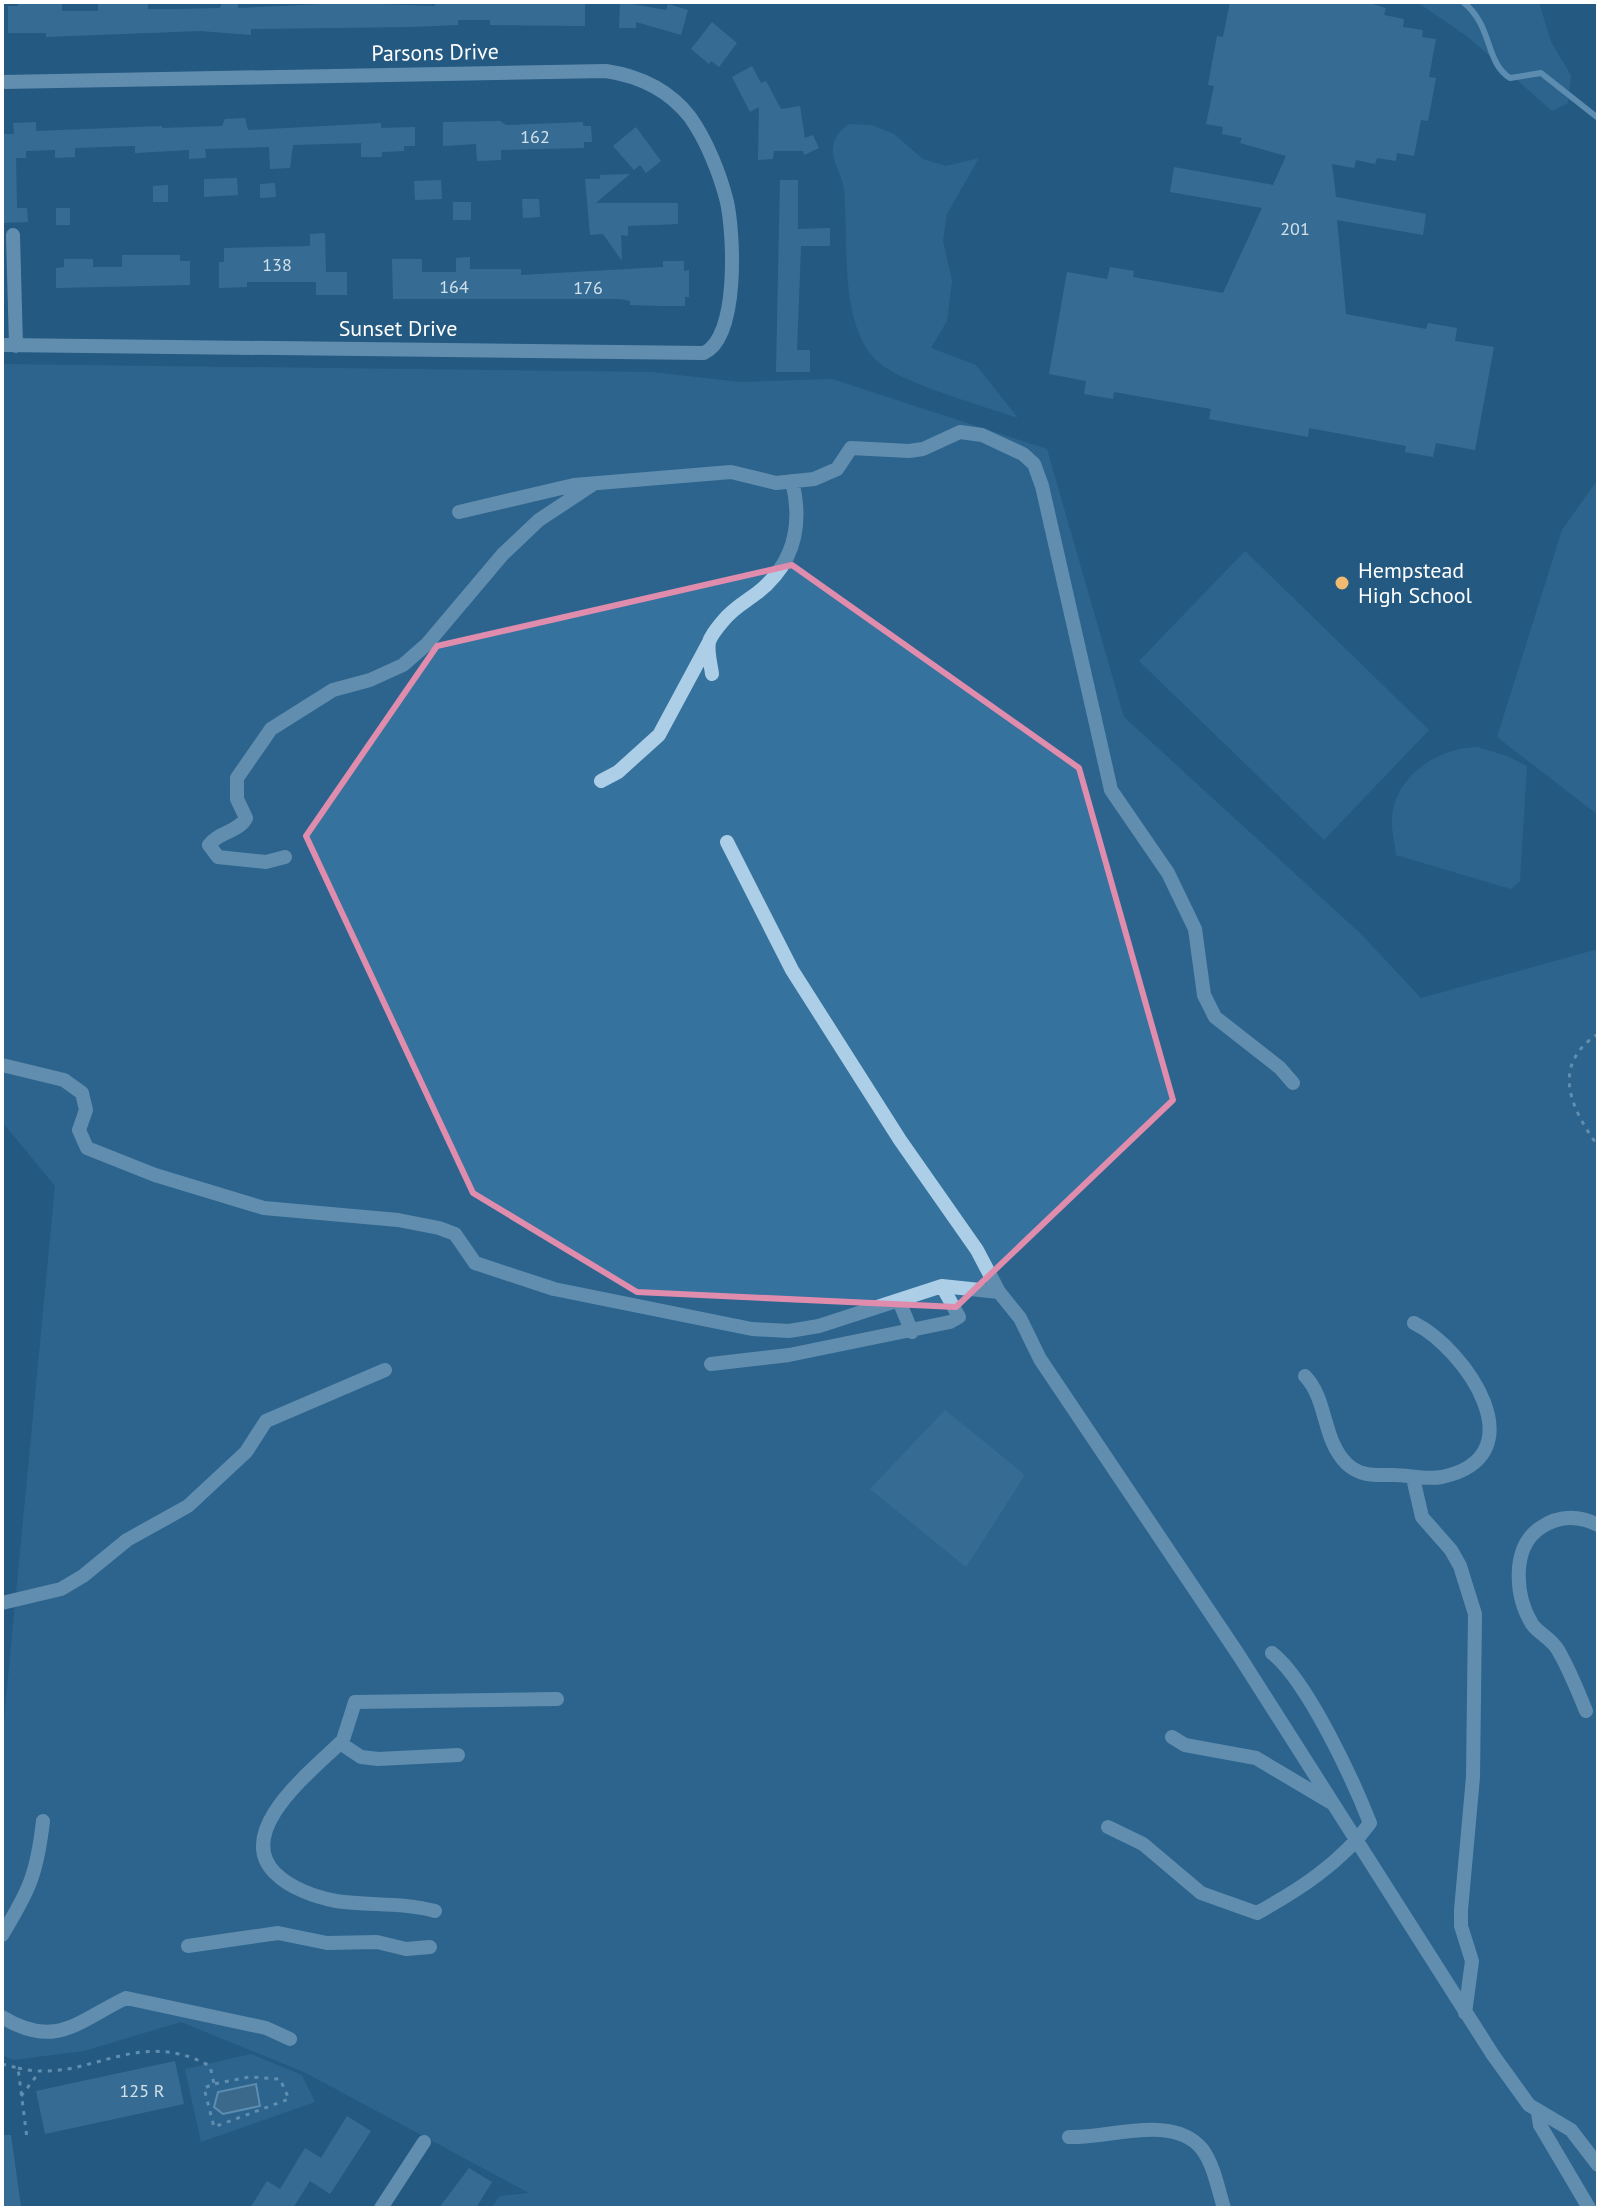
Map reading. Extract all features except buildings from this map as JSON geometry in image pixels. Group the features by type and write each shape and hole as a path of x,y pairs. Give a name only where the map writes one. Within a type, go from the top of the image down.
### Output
{"street":[{"name":"Parsons Drive","path":"2,82 606,71 630,75 665,92 690,118 711,157 730,221 730,273"},
{"path":"9,346 13,235"},
{"name":"Sunset Drive","path":"9,346 704,353 713,349 728,317 730,273"},
{"path":"459,512 538,491 594,484 731,472 776,483 814,479 837,469 851,448 923,449 960,432 1005,444 1034,464 1057,545 1111,790 1168,873 1195,929 1208,1006 1215,1017 1280,1068 1293,1083"},
{"path":"601,781 618,772 659,735 709,642 728,614 759,591 788,557 796,537 799,507 792,481"},
{"path":"285,857 245,862 218,857 209,845 214,838 244,823 246,818 237,799 237,778 271,729 333,690 370,680 403,665 427,644 521,537 556,507 594,484"},
{"path":"709,642 712,674"},
{"path":"727,842 792,970 900,1140 977,1250 999,1292 1020,1318 1040,1359 1065,1398 1238,1654 1465,2013 1529,2105 1571,2130 1598,2165"},
{"path":"2,1065 64,1080 82,1093 86,1110 79,1130 87,1148 155,1175 264,1208 398,1220 439,1228 455,1234 475,1263 554,1289 752,1329 789,1331 819,1326 942,1286 999,1292"},
{"path":"711,1364 789,1355 912,1332 959,1317 942,1286"},
{"path":"899,1301 912,1332"},
{"path":"1305,1376 1314,1386 1331,1438 1346,1463 1374,1476 1413,1478 1441,1477 1473,1462 1485,1450 1491,1426 1484,1400 1445,1346 1414,1323"},
{"path":"9,1602 61,1589 127,1540 188,1506 246,1452 266,1421 385,1370"},
{"path":"1413,1478 1422,1517 1456,1558 1473,1596 1475,1614 1473,1777 1461,1910 1461,1926 1472,1961 1465,2013"},
{"path":"1586,1711 1556,1646 1538,1631 1528,1616 1519,1566 1530,1536 1547,1523 1576,1517 1598,1525"},
{"path":"1108,1827 1143,1844 1201,1893 1257,1913 1338,1859 1355,1841 1370,1823 1365,1808 1308,1697 1287,1664 1272,1653"},
{"path":"435,1911 317,1896 282,1879 265,1860 265,1834 279,1804 299,1781 342,1743 355,1702 557,1699"},
{"path":"1172,1737 1200,1749 1256,1758 1330,1802"},
{"path":"342,1743 361,1757 378,1759 458,1755"},
{"path":"2,1935 30,1891 38,1865 43,1821"},
{"path":"188,1946 278,1933 327,1943 377,1942 406,1949 430,1947"},
{"path":"2,2017 23,2029 49,2032 72,2029 126,1998 266,2028 290,2039"},
{"path":"1538,2113 1540,2125 1589,2208"},
{"path":"1069,2137 1146,2131 1182,2134 1203,2151 1224,2208"},
{"path":"381,2208 424,2142"}],"path":[{"path":"1598,1034 1577,1056 1568,1095 1579,1120 1598,1146"},
{"path":"2,2064 38,2073 158,2049 189,2054 210,2066 214,2084"},
{"path":"18,2068 27,2138"},
{"path":"21,2096 38,2073"},
{"path":"249,2077 280,2079 289,2099 214,2127 204,2088 214,2084 249,2077"}],"highlighted area":[{"path":"792,565 1079,768 1173,1100 956,1307 637,1292 473,1193 306,836 437,646"}],"shaded area":[{"path":"1417,2 1539,2 1551,42 1571,75 1568,103 1552,111 1468,37"},
{"path":"849,124 872,125 894,134 923,159 946,166 979,158 947,214 943,241 952,281 947,321 931,348 976,365 1018,418 904,378 877,361 865,345 851,304 844,190 833,154 836,138"},
{"path":"2,364 652,372 740,382 832,379 1047,449 1124,717 1361,934 1421,998 1598,949 1598,2208 491,2208 500,2196 529,2193 304,2072 181,2022 84,2051 13,2060 2,2055 2,1740 55,1186 2,1122"},
{"path":"1598,479 1598,815 1497,737 1562,530"},
{"path":"1245,551 1429,730 1324,840 1139,661"},
{"path":"1477,747 1527,766 1520,881 1511,889 1396,855 1392,817 1401,788 1421,767 1434,759 1448,752"},
{"path":"251,2054 302,2075 315,2102 201,2142 185,2069"},
{"path":"256,2084 260,2106 223,2114 214,2107 218,2092"}],"waterway":[{"path":"1463,2 1480,22 1496,62 1510,78 1541,73 1598,118"}],"place":[{"name":"Hempstead High School","path":"1342,583"}]}
